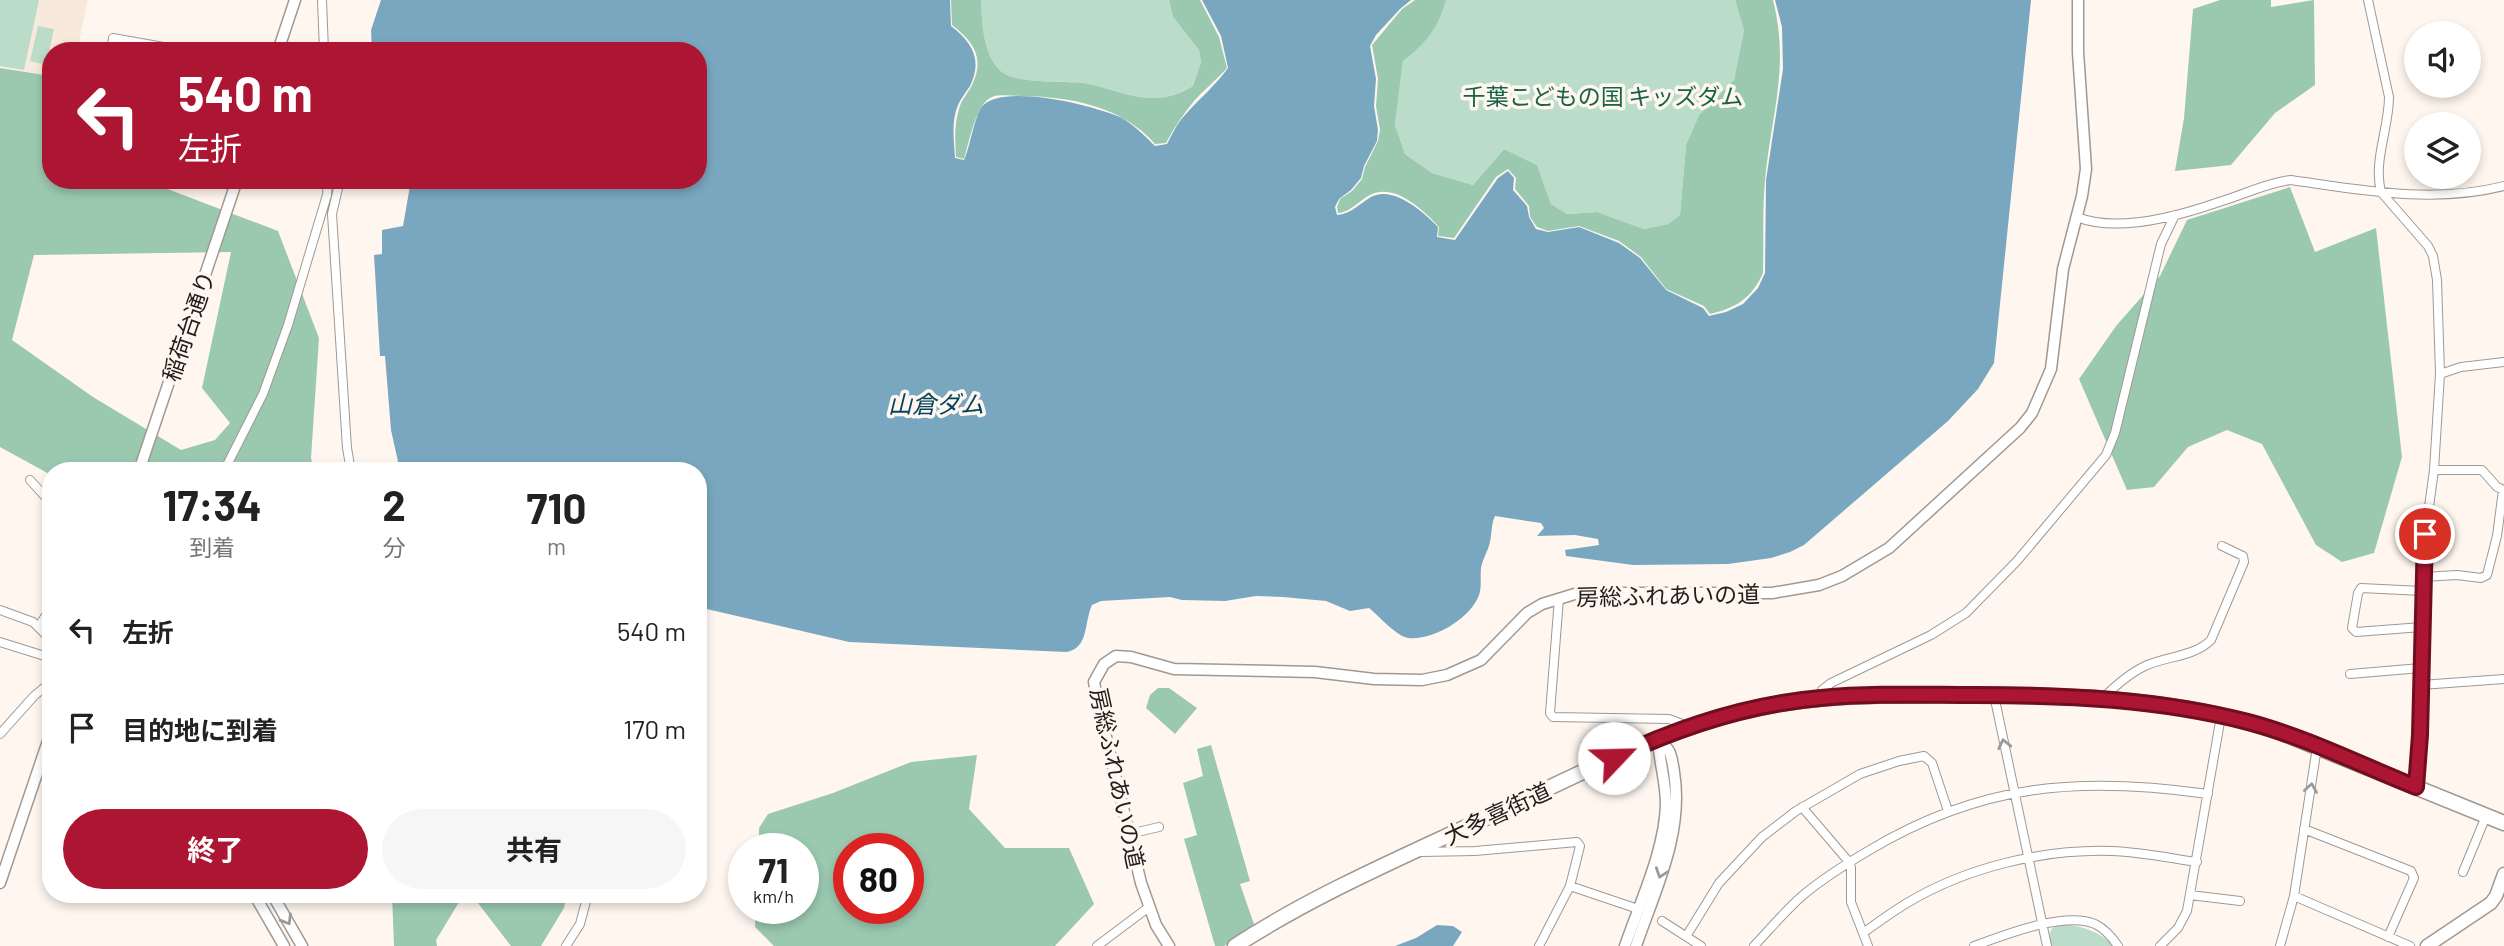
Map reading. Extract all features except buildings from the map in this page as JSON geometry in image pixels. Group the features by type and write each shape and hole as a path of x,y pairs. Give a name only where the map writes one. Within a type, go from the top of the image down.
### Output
{"highway":[{"name":"大多喜街道","path":"1235,946 1324,895 1658,738 1734,713 1819,698 1866,695 1994,695 2102,699 2164,705 2266,727 2504,823"}],"main road":[{"path":"2427,946 2500,895 2504,874"}],"street":[{"path":"281,42 295,0"},
{"path":"322,0 324,42"},
{"name":"房総ふれあいの道","path":"1169,946 1149,908 1094,682 1104,664 1116,656 1131,657 1174,669 1315,672 1374,679 1422,680 1447,675 1481,660 1527,613 1577,593 1772,593 1794,590 1842,576 1889,548 2020,428 2032,413 2051,369 2063,269 2086,169 2078,52 2078,0"},
{"path":"2368,0 2389,97 2389,112 2379,165 2381,192 2427,246 2433,256 2437,280 2440,374 2434,470 2423,551 2420,735 2416,787"},
{"path":"112,42 113,38 135,42"},
{"path":"2077,217 2089,222 2116,224 2175,215 2291,180 2413,196 2446,195 2504,187"},
{"name":"稲荷台通り","path":"142,462 234,189"},
{"path":"229,462 263,394 288,325 327,189"},
{"path":"338,189 332,215 349,462"},
{"path":"1819,698 1822,690 1831,683 1931,635 1966,613 2017,561 2106,455 2115,433 2161,244 2175,215"},
{"path":"2440,374 2461,367 2504,362"},
{"path":"2423,577 2457,575 2481,579 2487,575 2497,537 2503,490 2482,470 2434,470"},
{"path":"30,480 42,493"},
{"path":"2102,699 2125,677 2146,666 2203,649 2211,640 2244,562 2243,556 2222,546"},
{"path":"2421,627 2356,632 2352,628 2361,588 2422,591"},
{"path":"1559,598 1550,713 1552,717 1669,719 1690,727"},
{"path":"0,610 33,622 42,631"},
{"path":"38,627 42,621"},
{"path":"0,642 42,655"},
{"path":"2350,674 2421,668"},
{"path":"2421,685 2504,679"},
{"path":"0,734 42,689"},
{"path":"1994,695 2047,946"},
{"path":"2160,946 2178,928 2187,911 2221,716"},
{"path":"1625,946 1664,826 1666,796 1658,738"},
{"path":"1636,946 1668,853 1675,818 1676,788 1672,763 1668,750 1658,738"},
{"path":"2280,946 2294,897 2318,747"},
{"path":"1687,935 1719,883 1762,837 1802,807 1860,774 1924,756 1932,763 1948,811"},
{"path":"0,883 42,759"},
{"path":"1754,946 1802,895 1849,862 1894,835 1948,811 2014,792 2082,784 2150,787 2208,794"},
{"path":"1802,807 1849,862 1851,902 1868,946"},
{"path":"2463,872 2486,816"},
{"path":"1129,834 1159,827"},
{"path":"2304,829 2411,871 2414,878 2388,937"},
{"path":"1413,852 1475,851 1577,842 1580,846 1570,886 1538,943"},
{"path":"1863,933 1908,903 1951,881 2028,858 2112,851 2197,862"},
{"path":"1570,886 1638,909"},
{"path":"2190,895 2240,901"},
{"path":"2294,897 2410,946"},
{"path":"259,903 284,946"},
{"path":"276,903 302,946"},
{"path":"566,946 580,924 586,903"},
{"path":"1097,946 1137,914 1149,908"},
{"path":"1662,920 1701,946"},
{"path":"1974,946 2067,920 2093,924 2112,937 2119,946"}],"shaded area":[{"path":"0,0 88,0 79,42 42,42 42,74 0,67"}],"green space":[{"path":"0,0 39,0 24,70 0,66"},
{"path":"951,0 981,0 988,51 998,68 1012,77 1084,83 1144,98 1164,97 1183,91 1193,86 1201,62 1199,50 1173,17 1169,0 1200,0 1219,37 1227,68 1189,107 1166,143 1155,144 1128,121 1096,106 1042,97 999,96 992,97 982,107 964,159 956,157 956,121 960,106 976,75 977,59 971,44 952,25"},
{"path":"981,0 1169,0 1173,17 1199,50 1201,62 1193,86 1173,95 1152,98 1084,83 1012,77 998,68 988,51"},
{"path":"1415,0 1446,0 1430,35 1403,61 1395,125 1405,154 1432,173 1473,185 1504,149 1537,165 1551,204 1567,214 1597,212 1644,229 1668,224 1680,215 1686,145 1699,115 1734,80 1744,30 1735,0 1773,0 1778,25 1780,70 1765,181 1763,273 1754,289 1742,301 1728,309 1710,314 1704,306 1666,289 1641,257 1619,241 1579,226 1548,231 1537,227 1530,217 1529,206 1515,189 1516,178 1508,169 1496,177 1454,238 1438,236 1439,227 1426,214 1409,201 1391,193 1372,194 1348,210 1338,213 1340,199 1352,191 1362,179 1378,141 1378,79 1372,45 1402,9"},
{"name":"千葉こどもの国 キッズダム","path":"1446,0 1735,0 1744,30 1734,80 1699,115 1686,145 1680,215 1668,224 1644,229 1597,212 1567,214 1551,204 1537,165 1504,149 1473,185 1432,173 1405,154 1395,125 1403,61 1430,34"},
{"path":"2220,0 2271,0 2271,7 2314,0 2315,85 2275,113 2231,165 2175,171 2184,118 2193,9"},
{"path":"38,26 54,29 51,42 42,42 42,64 30,61"},
{"path":"0,68 42,75 42,189 168,189 278,231 319,338 312,462 42,462 42,470 0,447","holes":["231,252 202,388 230,423 215,440 181,450 93,397 12,340 34,255"]},
{"path":"2290,187 2315,252 2376,228 2402,457 2374,553 2342,562 2316,545 2262,444 2227,430 2188,447 2154,487 2127,490 2079,379 2116,326 2160,276 2187,220"},
{"path":"1158,688 1169,688 1197,708 1175,734 1146,708 1150,695"},
{"path":"1211,745 1250,881 1240,884 1255,927 1224,946 1215,946 1184,839 1197,835 1183,783 1203,776 1197,749"},
{"path":"977,755 969,809 1005,848 1069,848 1094,904 1055,946 774,946 755,924 819,924 819,833 759,833 759,828 768,814 833,793 911,762"},
{"path":"392,903 459,903 436,940 437,946 394,946"},
{"path":"478,903 565,903 541,946 511,946"},
{"path":"2064,924 2091,930 2113,946 2051,946 2049,935 2052,928"}],"water":[{"name":"山倉ダム","path":"381,0 950,0 951,26 970,45 975,60 974,77 959,102 954,118 955,158 964,160 981,108 991,100 1007,96 1048,98 1109,113 1135,127 1155,146 1167,144 1182,118 1228,68 1221,36 1202,0 1411,0 1376,35 1370,46 1376,79 1374,106 1377,141 1361,178 1339,199 1335,207 1337,215 1351,211 1371,197 1389,195 1408,202 1424,214 1438,227 1437,237 1455,240 1498,178 1508,171 1514,178 1513,190 1527,206 1529,217 1536,229 1548,232 1579,227 1619,243 1640,258 1666,290 1703,308 1709,316 1743,304 1758,288 1765,273 1766,180 1783,69 1782,27 1775,0 2031,0 1994,363 1978,389 1948,421 1804,545 1771,558 1728,564 1633,565 1566,556 1565,550 1599,545 1598,539 1575,535 1537,536 1544,528 1541,523 1495,516 1481,568 1480,592 1475,604 1460,620 1429,636 1408,638 1398,633 1369,608 1350,611 1326,601 1256,596 1225,601 1182,600 1170,597 1101,601 1092,605 1079,646 1066,652 849,642 707,609 707,462 398,462 391,430 385,356 380,356 374,255 382,254 382,230 403,226 409,189 707,189 707,42 372,42 371,30"},
{"path":"1437,925 1453,926 1462,932 1453,946 1395,946 1416,938"}],"route":[{"path":"1614,758 1658,738 1734,713 1794,701 1866,695 2065,696 2190,709 2266,727 2416,787 2420,735 2425,534"}]}
